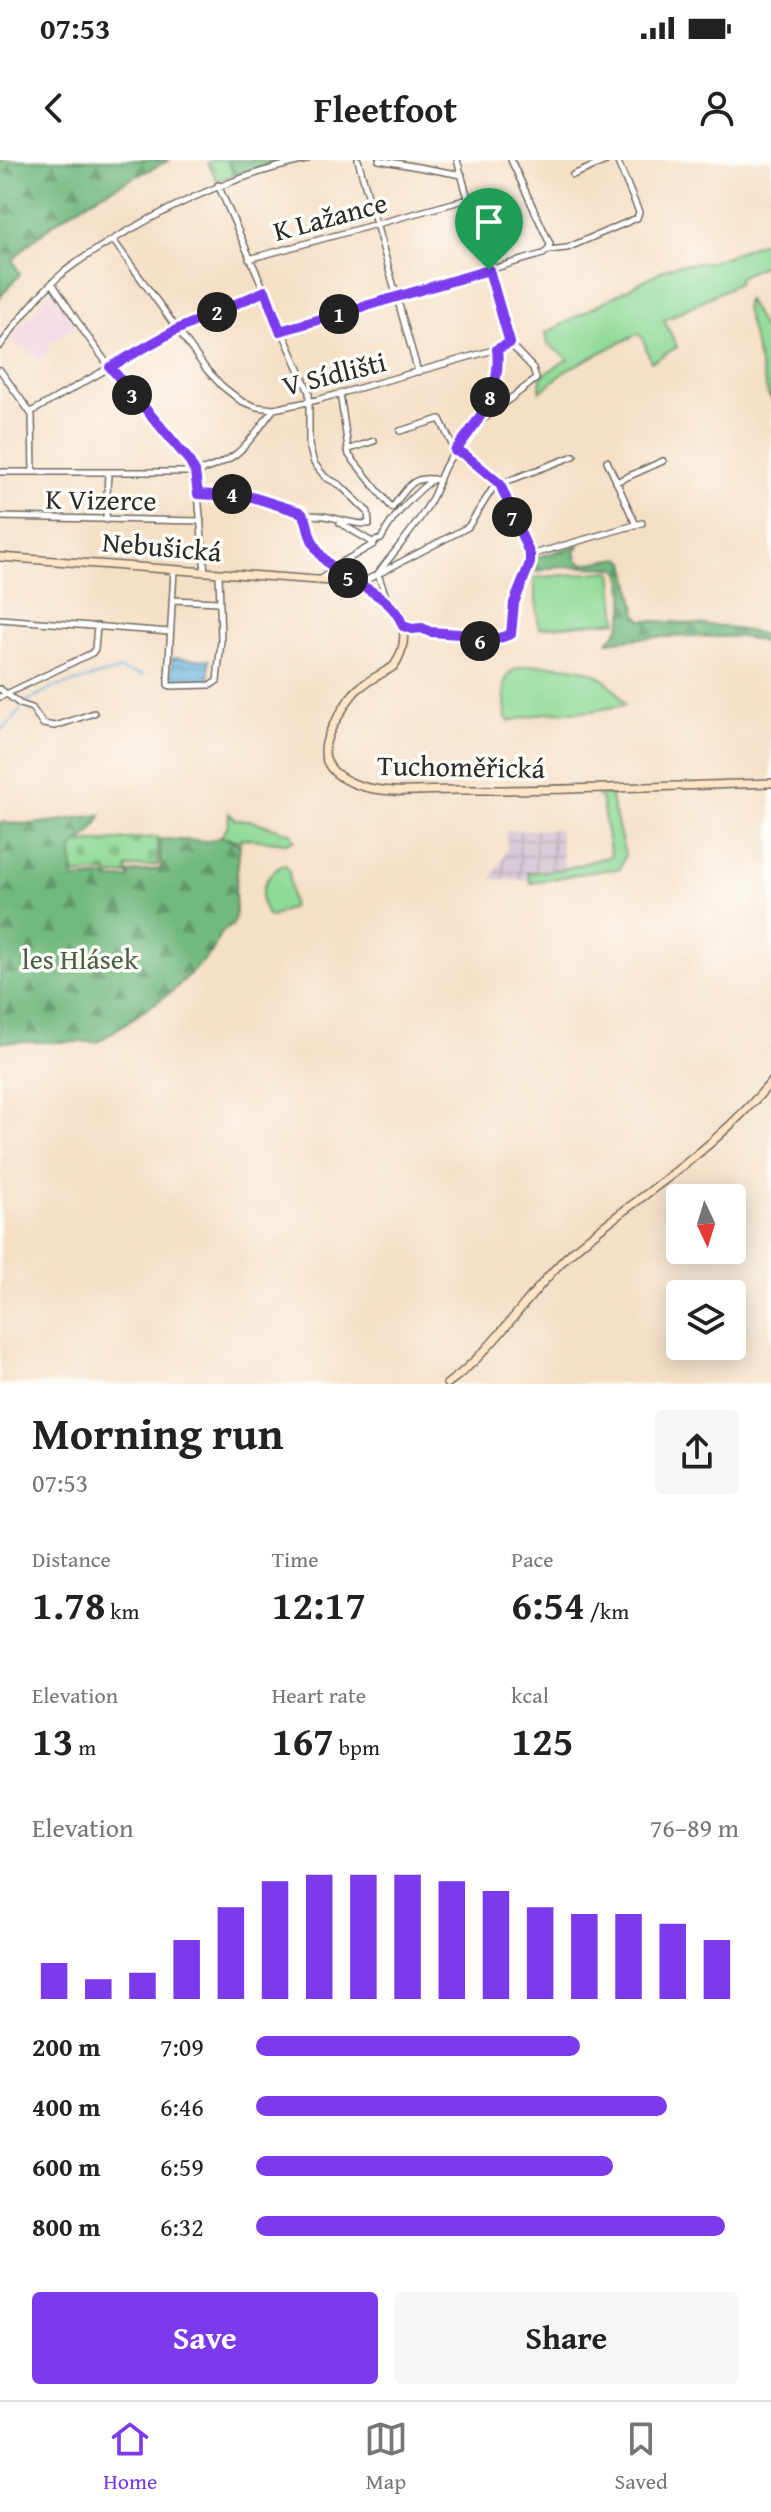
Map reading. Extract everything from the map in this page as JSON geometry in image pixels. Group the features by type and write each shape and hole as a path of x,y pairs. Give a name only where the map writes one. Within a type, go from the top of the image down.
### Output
{"street":[{"path":"0,346 52,283 113,240 218,185 306,160"},
{"path":"358,160 418,372"},
{"path":"379,160 462,175"},
{"path":"457,160 510,341 507,346 497,349 498,377 480,421"},
{"path":"511,160 550,244 548,250"},
{"path":"573,175 608,160"},
{"path":"280,331 548,250 567,248 637,218 639,212 617,160"},
{"path":"198,494 252,497 306,516 315,514 348,523 369,524 368,512 340,485 325,477 314,463 309,445 309,392 218,185"},
{"name":"K Lažance","path":"249,259 468,199"},
{"name":"V Sídlišti","path":"113,240 176,330 222,386 241,401 257,407 274,409 310,401 497,349"},
{"path":"52,283 110,367 188,459 195,472 205,572"},
{"path":"31,412 176,330 265,291"},
{"path":"320,580 381,539 401,510 436,480 480,421 536,379 533,368 513,347"},
{"path":"0,370 31,412 33,472"},
{"path":"340,393 347,450 392,508 414,481 424,477 436,480"},
{"path":"0,472 195,472 213,468 240,453 274,409"},
{"path":"306,516 313,542 329,564 338,573 388,602 399,614 403,626 460,634 477,642 511,634 514,603 530,563 530,555 500,484 464,454 455,451 438,418 400,431"},
{"path":"347,450 374,441"},
{"path":"359,584 468,527 493,488 574,456"},
{"path":"530,555 639,524 607,461"},
{"path":"616,482 663,461"},
{"path":"106,520 108,472"},
{"path":"378,574 411,530 435,491 436,480"},
{"name":"K Vizerce","path":"0,517 201,521"},
{"path":"336,520 359,537 372,542 381,539"},
{"name":"Nebušická","path":"0,557 359,584"},
{"path":"174,570 168,685 214,684 219,675 219,573"},
{"path":"378,574 388,602"},
{"path":"172,600 219,602"},
{"path":"0,619 170,632"},
{"path":"1,693 92,653 97,626"},
{"name":"Tuchoměřická","path":"403,626 401,647 394,666 352,695 325,740 324,753 331,767 352,783 384,789 456,790 771,783"},
{"path":"1,693 32,708 43,724 55,726 94,713"},
{"path":"447,1384 492,1344 553,1270 572,1252 689,1161 740,1116 771,1082"}],"shaded area":[{"path":"53,288 75,324 50,342 48,353 40,359 11,340"},
{"path":"559,829 564,869 529,873 529,880 492,879 507,850 506,831"}],"green space":[{"path":"0,160 170,160 86,202 47,229 13,260 20,274 0,297"},
{"path":"227,160 294,160 234,175"},
{"path":"227,160 234,175 217,180 208,163"},
{"path":"771,239 771,262 740,276 738,283 664,320 677,347 651,362 642,337 637,334 568,369 540,392 541,376 568,359 548,344 546,333 663,270 676,265 711,262"},
{"path":"747,300 771,342 771,399 745,308"},
{"path":"579,545 575,552 578,561 584,564 620,558 626,562 637,615 642,620 722,626 771,636 771,643 740,637 707,636 608,642 619,627 623,612 624,587 616,568 558,566 536,572 534,565 537,557"},
{"path":"612,571 617,621 539,628 534,578"},
{"path":"525,666 589,671 609,683 625,705 592,711 545,713 509,721 506,718 505,686 509,673"},
{"path":"597,795 613,795 611,799 625,854 620,869 531,883 528,873 564,869 611,856 601,798"},
{"path":"229,813 235,819 249,820 291,833 294,841 285,843 242,838 241,841 221,837 228,825"},
{"name":"les Hlásek","path":"101,815 92,831 72,849 73,879 129,878 129,873 161,869 159,839 209,841 221,837 240,844 233,925 220,934 212,952 174,990 98,1042 0,1042 0,822 38,823"},
{"path":"157,837 158,865 127,868 127,874 73,875 72,849 79,843"},
{"path":"285,864 289,871 292,907 268,916 262,901 264,886 272,874"}],"water":[{"path":"172,658 209,660 209,680 171,682"}],"waterway":[{"path":"24,703 52,688 119,670 143,675"},
{"path":"0,731 21,708"}],"route":[{"path":"489,270 510,343 497,349 498,377 493,390 480,421 455,451 464,454 500,484 530,555 530,563 514,603 511,634 491,641 477,642 460,634 403,626 393,606 353,579 338,573 329,564 313,542 306,516 300,512 252,497 198,494 195,472 188,459 110,367 176,330 265,291 280,331 489,270"}]}
